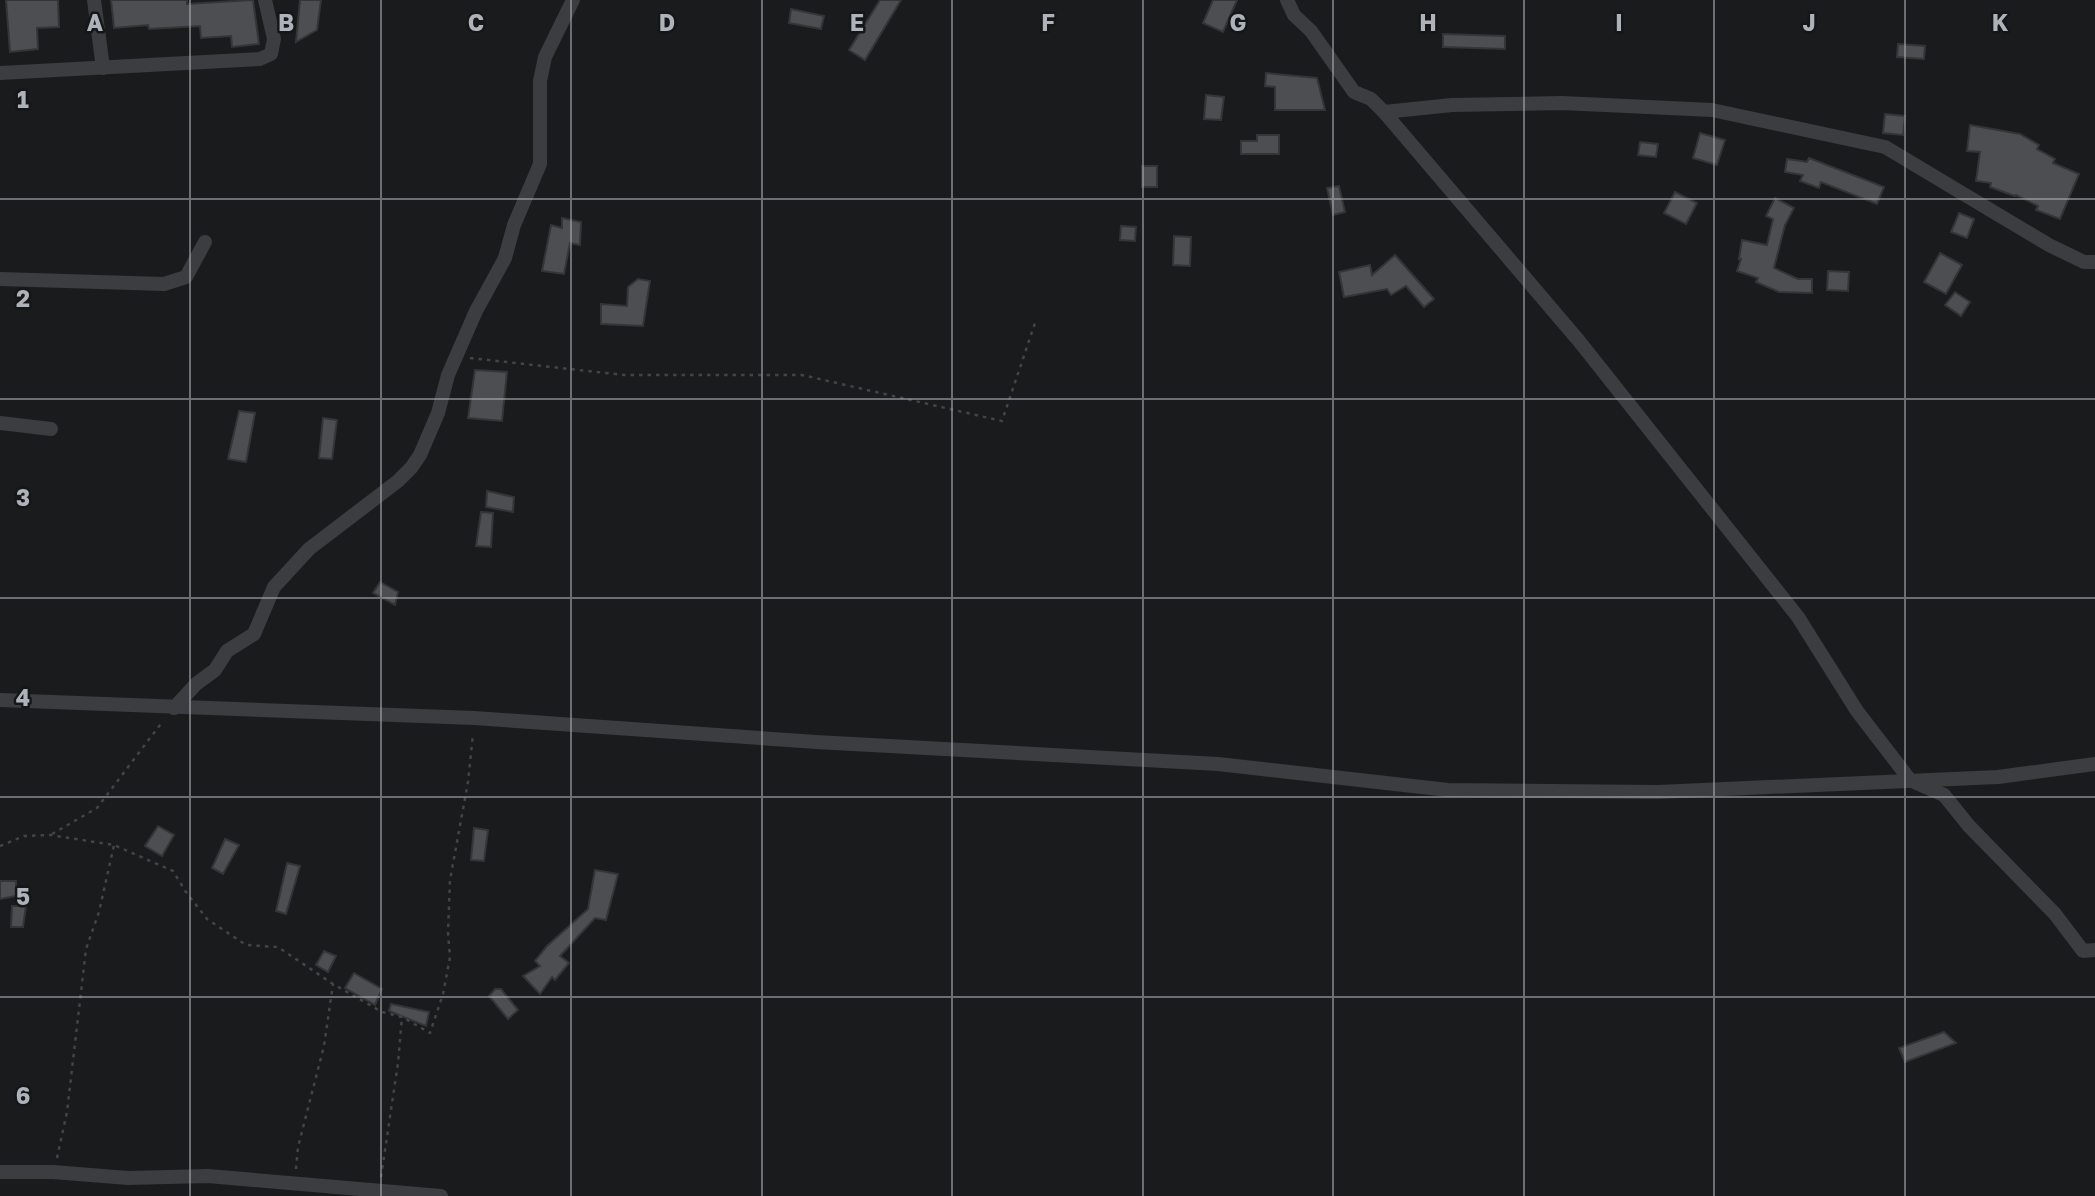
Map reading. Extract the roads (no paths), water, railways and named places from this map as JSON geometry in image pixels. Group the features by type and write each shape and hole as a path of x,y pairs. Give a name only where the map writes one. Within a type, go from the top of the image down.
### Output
{"street":[{"path":"94,0 103,68"},
{"path":"0,73 260,59 271,54 274,39 265,0"},
{"path":"174,708 196,684 215,670 227,652 254,634 274,587 309,549 383,494 411,468 433,428 448,375 476,311 505,258 514,225 540,164 540,81 545,57 573,0"},
{"path":"1287,0 1294,15 1311,31 1354,92 1371,99 1384,111 1579,341 1798,617 1857,712 1910,780 1944,794 1969,826 2055,914 2083,951 2095,950"},
{"path":"1384,111 1452,105 1562,103 1712,110 1885,147 2049,244 2084,262 2095,262"},
{"path":"0,279 164,284 186,277 205,242"},
{"path":"0,423 51,429"},
{"path":"0,700 474,718 830,743 1219,764 1448,790 1658,792 1997,777 2095,764"},
{"path":"0,1172 53,1172 128,1178 208,1176 441,1196"}]}
